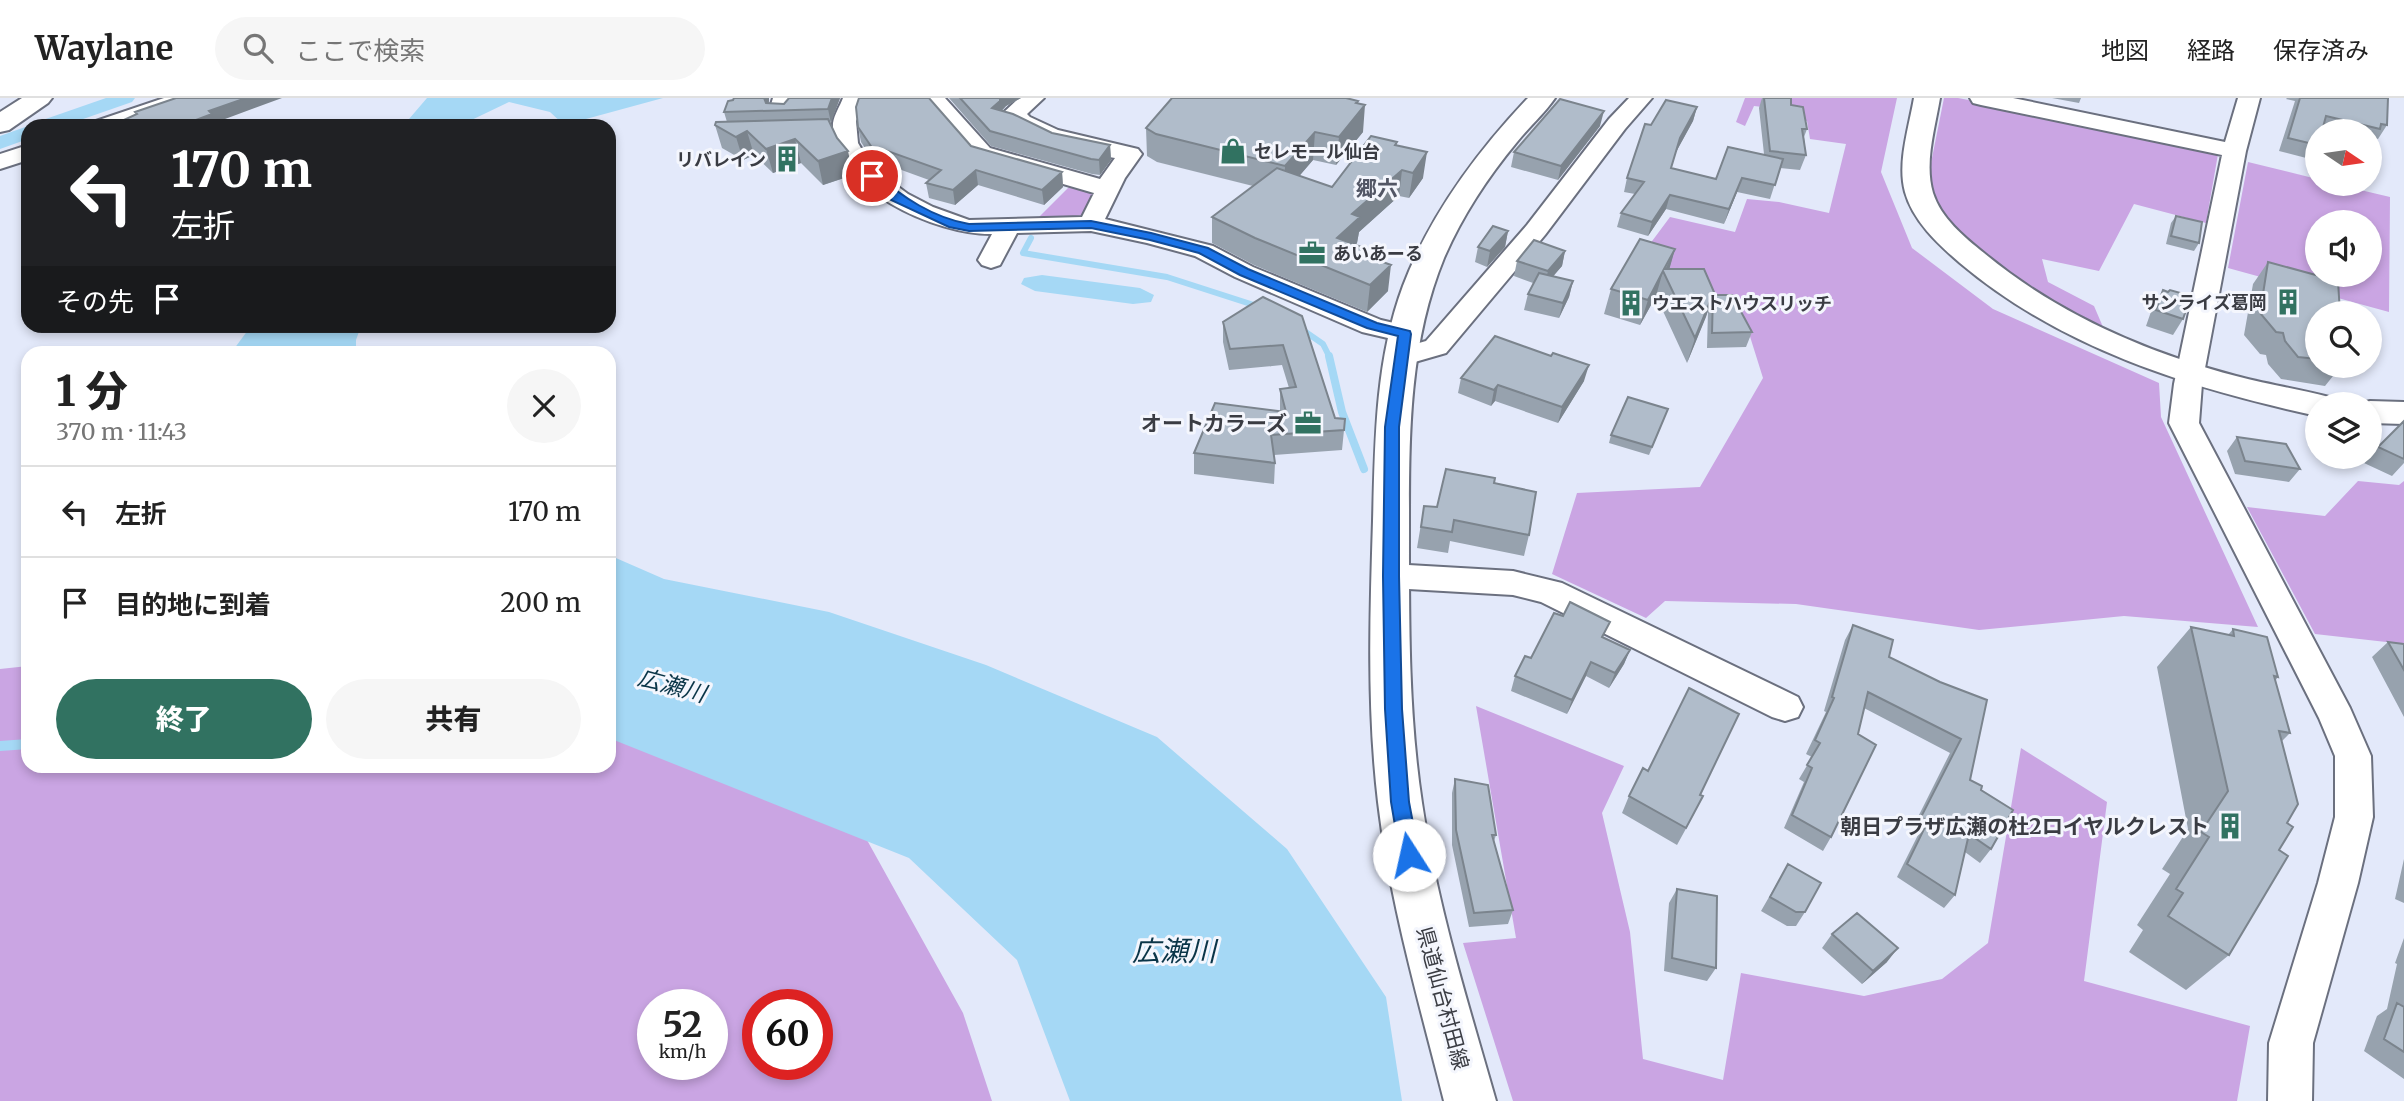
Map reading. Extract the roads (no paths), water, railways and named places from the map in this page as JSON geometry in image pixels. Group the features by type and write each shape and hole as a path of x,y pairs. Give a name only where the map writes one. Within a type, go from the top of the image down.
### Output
{"main road":[{"name":"県道仙台村田線","path":"1470,1101 1419,908 1400,802 1393,709 1392,427 1403,345 1429,258 1478,170 1542,98"},
{"path":"1927,98 1916,181 1923,201 1940,229 1977,264 2039,307 2117,345 2191,373 2264,395 2305,403"},
{"path":"2382,412 2404,413"}],"street":[{"path":"124,119 185,98"},
{"path":"854,98 848,106 845,133 850,154 895,198 953,225 969,227 1091,224 1204,251 1244,272 1359,320 1403,345 1436,347 1641,98"},
{"path":"933,98 982,153 1107,189"},
{"path":"1033,98 1014,113 1019,121 1035,129 1130,154"},
{"path":"1980,98 2234,151"},
{"path":"2249,98 2234,151 2191,373 2184,423 2337,718 2353,756 2354,817 2338,883 2291,1043 2290,1101"},
{"path":"818,134 845,133"},
{"path":"1091,224 1107,189 1130,154 1147,135"},
{"path":"0,162 21,154"},
{"path":"990,260 1008,226"},
{"path":"1391,576 1513,583 1550,592 1785,707"}],"water":[{"path":"427,98 663,98 586,119 558,119 550,112 509,102 474,119 409,119"},
{"path":"1042,275 1140,288 1154,295 1151,302 1133,304 1035,291 1021,284 1024,278"},
{"path":"246,333 358,333 356,346 236,346"},
{"name":"広瀬川","path":"616,558 664,579 829,612 986,665 1157,737 1287,849 1386,997 1402,1101 1070,1101 1017,960 909,858 616,741"}],"waterway":[{"path":"64,119 125,98"},
{"path":"0,143 21,135"},
{"path":"1031,238 1023,253 1167,277 1260,307"},
{"path":"1297,326 1323,344 1329,356"},
{"path":"1329,356 1342,412 1364,469"},
{"path":"0,746 21,744"}],"place":[{"name":"セレモール仙台","path":"1233,151"},
{"name":"リバレイン","path":"787,159"},
{"name":"あいあーる","path":"1312,253"},
{"name":"サンライズ葛岡","path":"2288,302"},
{"name":"ウエストハウスリッチ","path":"1631,303"},
{"name":"オートカラーズ","path":"1308,423"},
{"name":"朝日プラザ広瀬の杜2ロイヤルクレスト","path":"2230,826"}],"district":[{"name":"郷六","path":"1377,188"}]}
